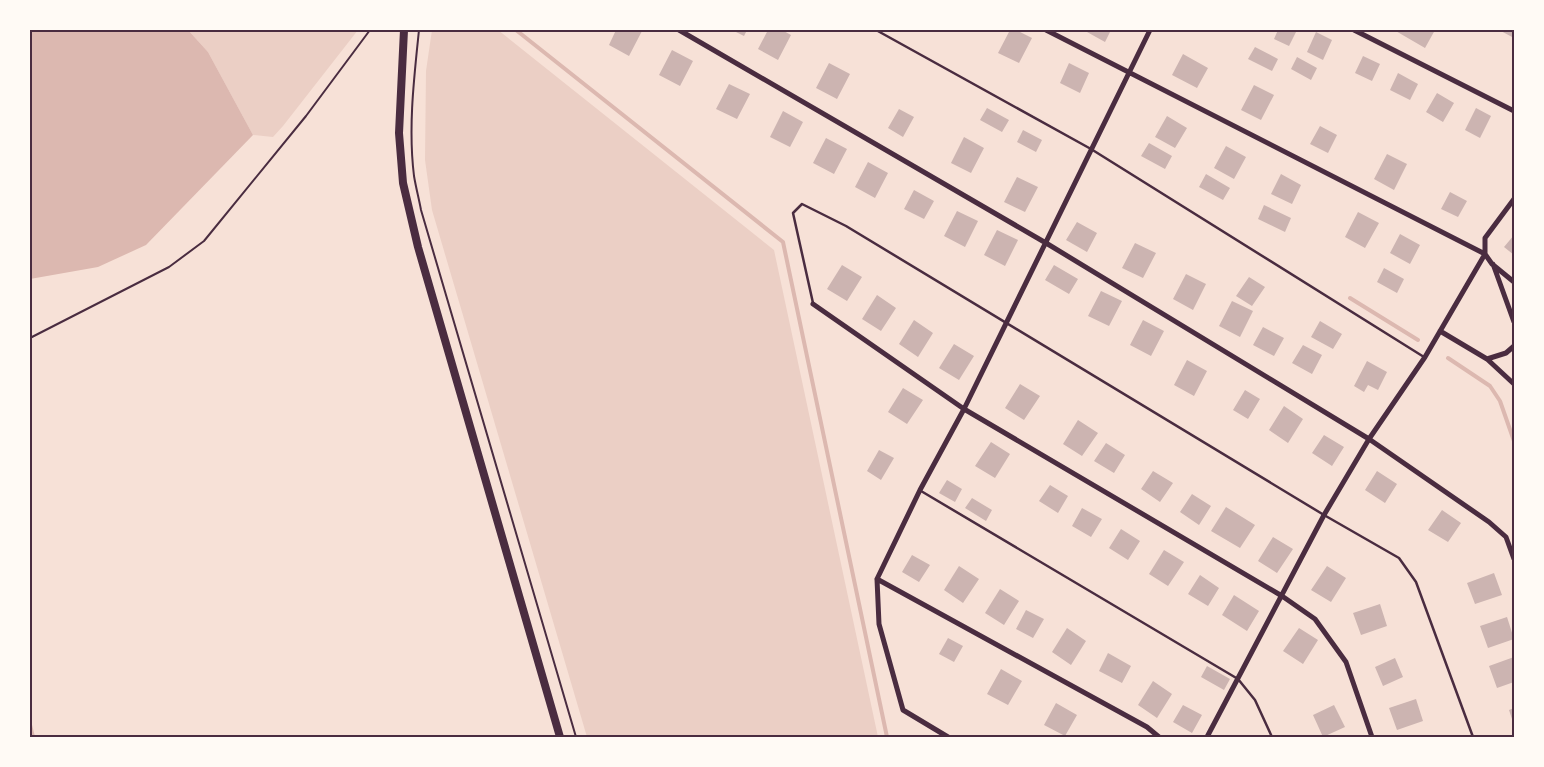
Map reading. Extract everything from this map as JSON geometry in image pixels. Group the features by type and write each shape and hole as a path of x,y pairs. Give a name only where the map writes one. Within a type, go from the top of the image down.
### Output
{"main road":[{"path":"404,30 398,134 403,183 418,247 560,737"}],"street":[{"path":"679,30 1046,243 1370,439 1489,522 1506,538 1514,559"},
{"path":"1046,30 1485,254 1492,264 1514,322"},
{"path":"948,737 903,710 879,624 877,579 920,490 964,409 1150,30"},
{"path":"1354,30 1514,111"},
{"path":"1207,737 1324,515 1370,439 1425,357 1485,254 1485,238 1514,199"},
{"path":"1492,264 1514,282"},
{"path":"813,304 964,409 1282,596 1315,620 1346,662 1372,737"},
{"path":"1440,331 1487,359 1514,384"},
{"path":"1487,359 1506,353 1514,346"},
{"path":"877,579 1147,727 1159,737"}],"lane":[{"path":"876,30 1091,149 1425,357"},
{"path":"813,304 792,213 802,204 846,226 1324,515 1399,558 1416,582 1473,737"},
{"path":"920,490 1238,680 1254,700 1272,737"}],"path":[{"path":"30,338 169,267 204,241 306,116 370,30"},
{"path":"419,30 412,135 414,176 421,210 576,737"}],"shaded area":[{"path":"30,30 188,30 208,52 253,135 146,245 98,267 30,279"},
{"path":"188,30 358,30 273,137 253,135 208,52"},
{"path":"432,30 498,30 774,250 878,737 587,737 432,210 425,160 426,71"}],"building":[{"path":"616,30 642,31 629,56 609,45"},
{"path":"732,30 747,30 744,36"},
{"path":"768,30 782,30 791,35 778,60 758,49"},
{"path":"1010,30 1016,30 1032,38 1019,63 998,53"},
{"path":"1088,30 1111,30 1105,42 1087,32"},
{"path":"1278,30 1297,30 1289,46 1274,39"},
{"path":"1394,30 1435,30 1425,48"},
{"path":"1499,30 1514,30 1514,38"},
{"path":"1316,32 1332,40 1323,60 1307,52"},
{"path":"1255,47 1278,59 1272,71 1248,59"},
{"path":"672,50 693,61 680,86 659,75"},
{"path":"1183,54 1208,68 1197,88 1172,75"},
{"path":"1363,56 1380,64 1372,81 1355,73"},
{"path":"1297,57 1317,68 1311,80 1291,69"},
{"path":"829,63 850,74 837,99 816,88"},
{"path":"1069,63 1089,73 1080,93 1060,83"},
{"path":"1398,73 1418,84 1410,100 1390,90"},
{"path":"729,84 750,94 737,119 716,109"},
{"path":"1254,85 1274,95 1261,120 1241,110"},
{"path":"1437,93 1454,103 1443,122 1426,112"},
{"path":"987,108 1009,120 1002,132 980,120"},
{"path":"1476,108 1491,116 1480,138 1465,130"},
{"path":"899,109 914,117 903,137 888,128"},
{"path":"783,111 803,122 790,147 770,137"},
{"path":"1167,116 1187,128 1175,148 1155,137"},
{"path":"1320,126 1337,135 1328,153 1310,144"},
{"path":"1023,130 1042,140 1036,152 1017,142"},
{"path":"964,137 984,148 971,173 951,163"},
{"path":"826,138 847,149 834,174 813,163"},
{"path":"1149,143 1172,156 1165,169 1141,156"},
{"path":"1226,146 1246,157 1234,179 1214,168"},
{"path":"1387,154 1407,164 1394,190 1374,179"},
{"path":"868,162 888,173 875,198 855,187"},
{"path":"1206,174 1230,188 1223,200 1199,187"},
{"path":"1281,174 1301,185 1292,204 1271,194"},
{"path":"1017,177 1038,187 1025,212 1004,202"},
{"path":"914,190 934,201 924,219 904,209"},
{"path":"1450,192 1467,201 1458,217 1441,209"},
{"path":"1264,205 1291,218 1285,232 1258,219"},
{"path":"957,211 978,221 965,247 944,236"},
{"path":"1358,212 1379,223 1365,248 1345,237"},
{"path":"1077,222 1097,233 1087,252 1066,240"},
{"path":"997,230 1018,240 1005,266 984,255"},
{"path":"1400,234 1420,245 1410,264 1390,253"},
{"path":"1514,235 1514,255 1504,247"},
{"path":"1135,243 1156,253 1143,278 1122,268"},
{"path":"842,265 862,277 847,301 827,289"},
{"path":"1054,265 1078,279 1069,294 1045,280"},
{"path":"1384,268 1404,279 1397,293 1377,282"},
{"path":"1186,274 1206,284 1193,310 1173,299"},
{"path":"1249,277 1265,287 1252,306 1236,296"},
{"path":"1101,291 1122,301 1109,326 1088,316"},
{"path":"877,295 896,308 881,331 862,319"},
{"path":"1232,301 1253,311 1240,337 1219,326"},
{"path":"914,320 933,333 918,357 899,344"},
{"path":"1143,320 1164,331 1151,356 1130,345"},
{"path":"1320,321 1342,334 1333,349 1311,337"},
{"path":"1263,327 1284,338 1274,356 1253,345"},
{"path":"954,344 974,356 959,380 939,368"},
{"path":"1303,345 1322,355 1312,374 1292,363"},
{"path":"1187,360 1207,371 1194,396 1174,385"},
{"path":"1367,361 1387,372 1378,390 1368,385 1364,392 1354,386"},
{"path":"1020,384 1040,396 1024,420 1005,408"},
{"path":"903,388 923,400 907,424 888,412"},
{"path":"1245,390 1260,399 1248,419 1233,410"},
{"path":"1284,406 1303,419 1288,443 1269,430"},
{"path":"1078,420 1098,433 1082,456 1063,444"},
{"path":"1324,435 1344,447 1332,466 1312,453"},
{"path":"991,442 1010,454 995,478 975,466"},
{"path":"1106,443 1125,455 1114,473 1094,461"},
{"path":"879,450 894,458 881,480 867,471"},
{"path":"1153,471 1173,483 1160,502 1141,489"},
{"path":"1377,471 1397,484 1385,503 1365,490"},
{"path":"947,480 962,489 955,502 939,493"},
{"path":"1050,485 1068,496 1058,513 1039,501"},
{"path":"1192,494 1211,506 1199,525 1180,512"},
{"path":"972,498 992,510 986,521 965,508"},
{"path":"1226,507 1255,525 1240,548 1211,531"},
{"path":"1082,508 1102,519 1091,537 1072,526"},
{"path":"1442,510 1461,523 1448,542 1428,530"},
{"path":"1121,529 1140,541 1128,560 1109,548"},
{"path":"1273,537 1293,549 1277,573 1258,561"},
{"path":"1164,550 1184,562 1168,586 1149,574"},
{"path":"912,555 930,565 919,582 902,572"},
{"path":"959,566 979,579 963,603 944,590"},
{"path":"1327,566 1346,578 1331,602 1311,590"},
{"path":"1494,573 1502,595 1475,604 1467,583"},
{"path":"1200,575 1219,588 1208,606 1188,594"},
{"path":"1000,589 1019,601 1004,625 985,613"},
{"path":"1234,595 1259,611 1247,631 1222,615"},
{"path":"1380,604 1387,626 1361,635 1353,613"},
{"path":"1026,610 1044,619 1033,638 1016,629"},
{"path":"1507,617 1514,639 1488,648 1480,626"},
{"path":"1067,628 1086,641 1071,665 1052,652"},
{"path":"1299,628 1318,640 1303,664 1283,651"},
{"path":"948,638 963,646 954,662 939,654"},
{"path":"1108,653 1131,666 1122,683 1099,671"},
{"path":"1514,657 1514,682 1497,688 1489,666"},
{"path":"1395,658 1403,677 1383,686 1375,667"},
{"path":"1207,666 1230,679 1224,690 1201,677"},
{"path":"1001,669 1022,681 1008,705 987,694"},
{"path":"1153,681 1172,694 1157,718 1138,705"},
{"path":"1416,699 1423,721 1397,730 1389,708"},
{"path":"1056,703 1077,715 1065,736 1044,725"},
{"path":"1183,705 1202,715 1192,733 1173,722"},
{"path":"1334,705 1345,727 1323,737 1313,715"},
{"path":"1514,708 1514,725 1509,710"}],"waterway":[{"path":"516,30 783,242 887,737"},
{"path":"1350,298 1418,340"},
{"path":"1448,358 1490,386 1500,401 1514,441"},
{"path":"30,725 33,737"}]}
